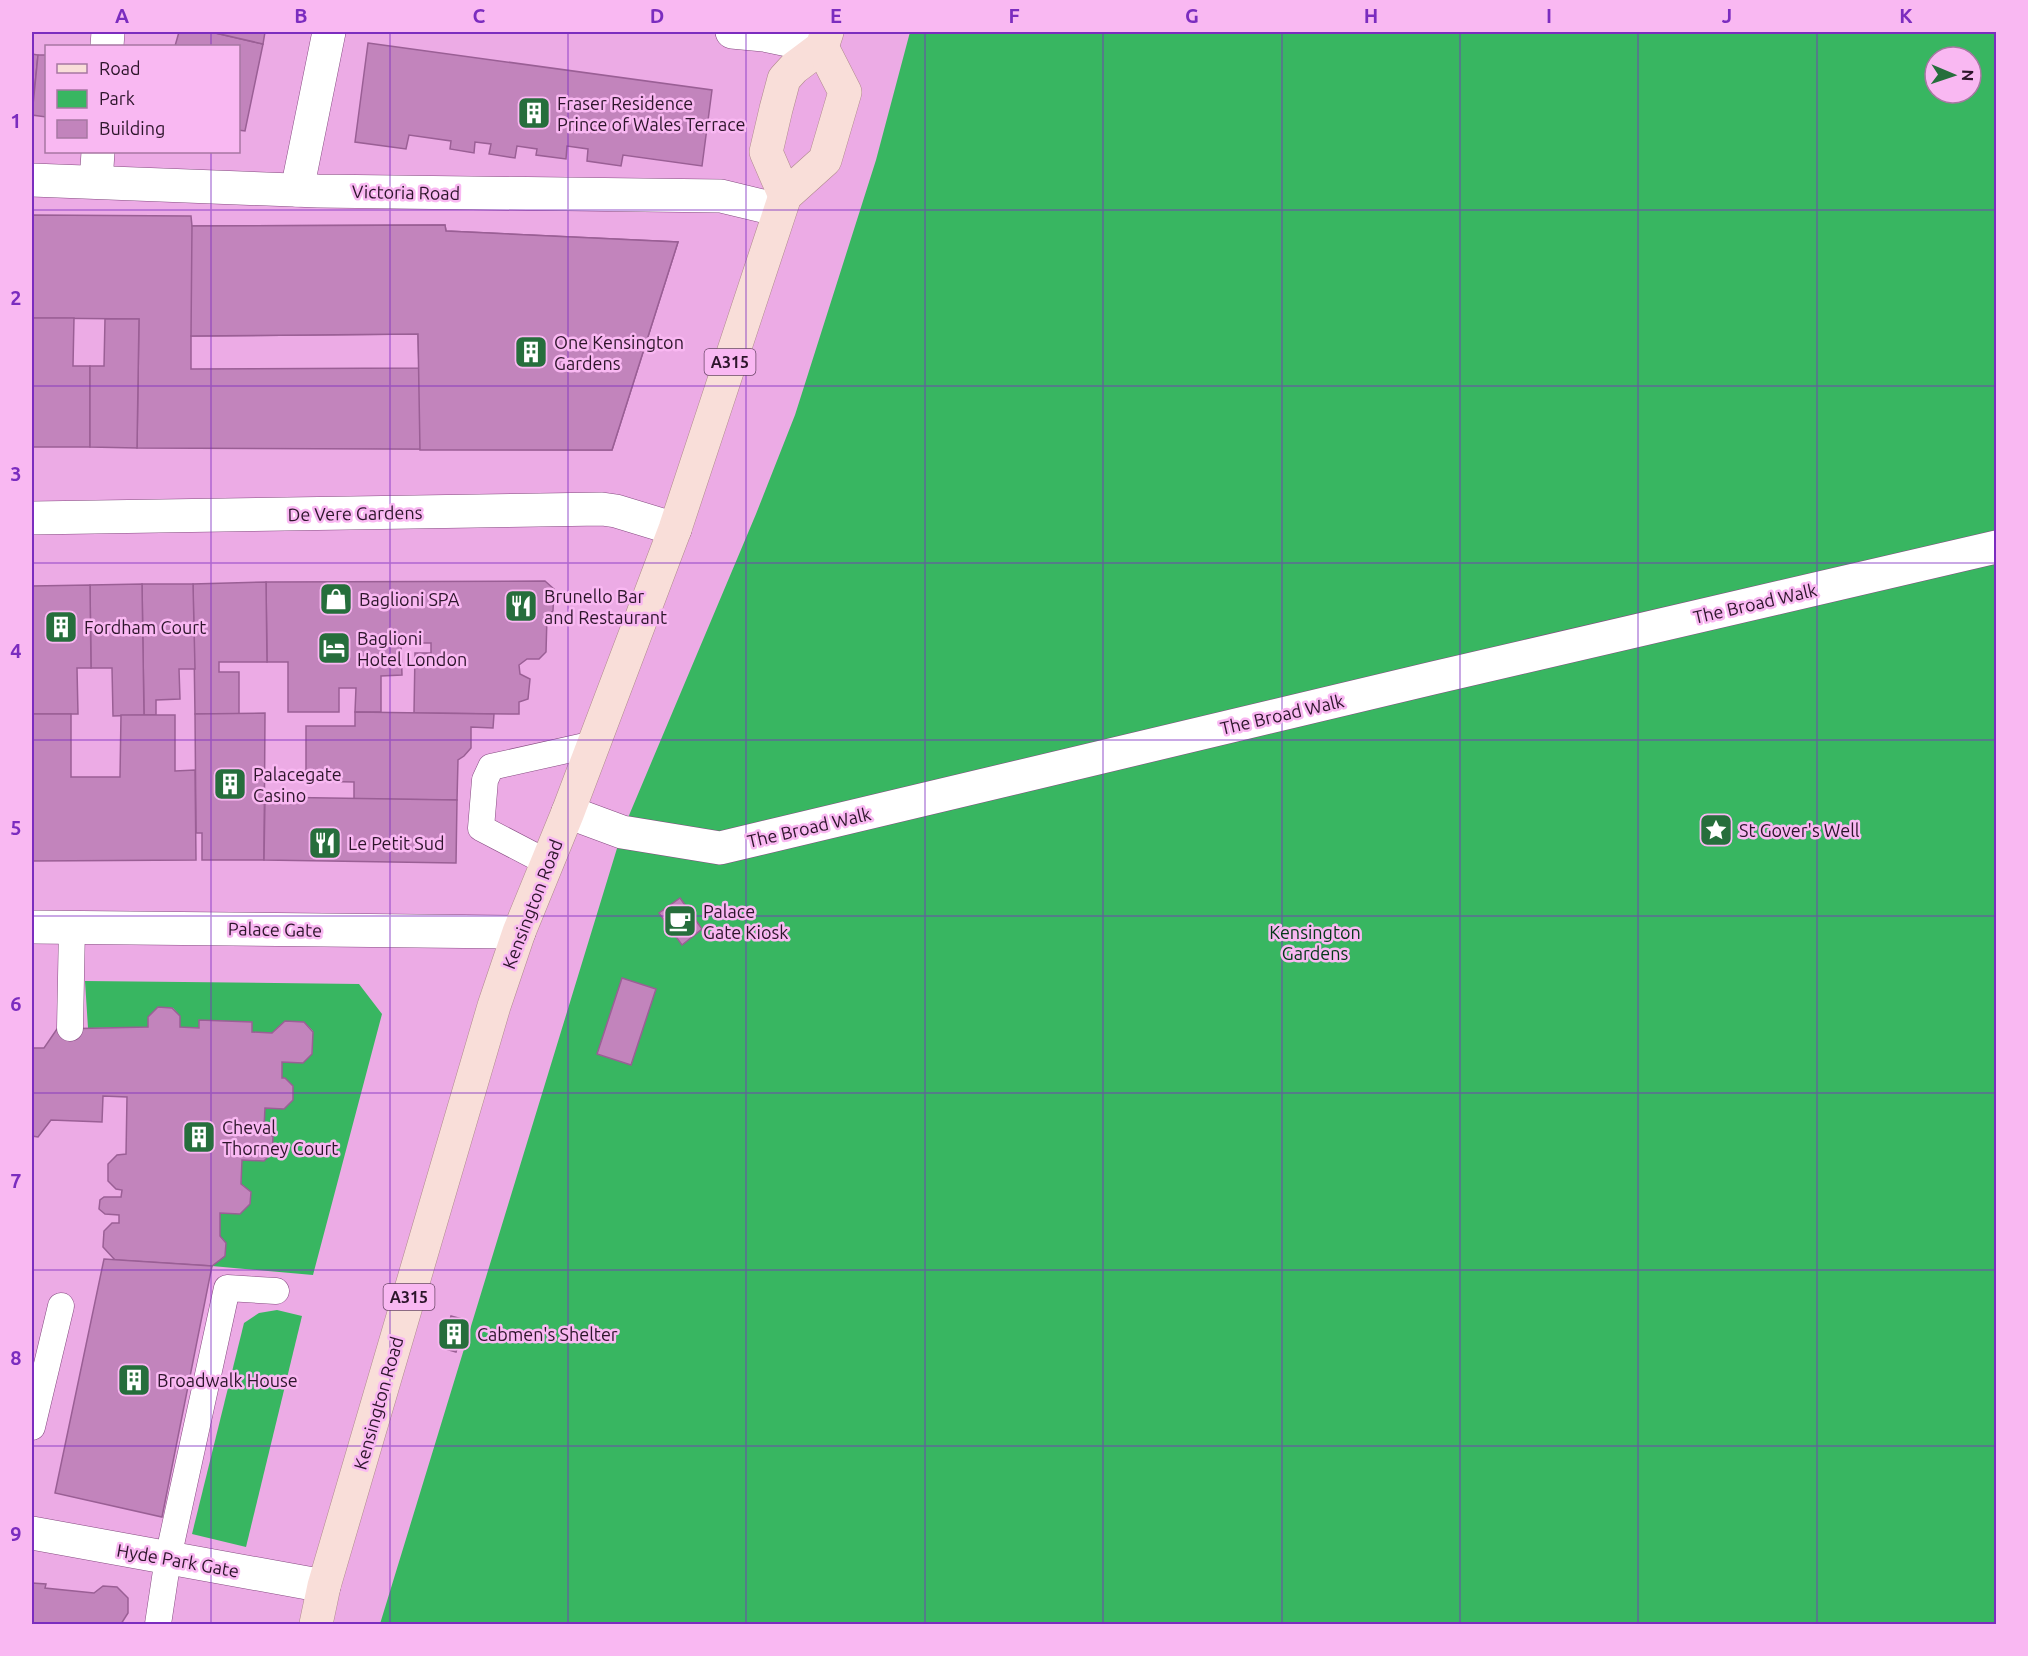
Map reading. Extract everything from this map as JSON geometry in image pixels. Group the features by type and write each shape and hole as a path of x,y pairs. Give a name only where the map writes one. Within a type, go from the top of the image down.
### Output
{"main road":[{"path":"825,39 845,92 825,160 782,203 766,152 778,99 784,79 825,39"},
{"name":"Kensington Road","path":"316,1624 324,1586 494,1006 519,932 568,812 675,529 782,203"}],"street":[{"path":"297,190 328,32"},
{"path":"732,32 825,39"},
{"name":"Victoria Road","path":"32,180 97,167 297,190 721,196 782,203"},
{"name":"De Vere Gardens","path":"32,518 602,509 675,529"},
{"name":"The Broad Walk","path":"568,812 622,832 720,848 1996,547"},
{"name":"Palace Gate","path":"32,927 519,932"},
{"name":"Hyde Park Gate","path":"32,1533 324,1586"}],"lane":[{"path":"548,863 482,828 485,780 491,767 594,744"},
{"path":"70,1028 72,927"},
{"path":"158,1624 168,1558 227,1288 276,1291"},
{"path":"32,1427 61,1306"}],"green space":[{"name":"Kensington Gardens","path":"910,32 1996,32 1996,1624 380,1624 622,832 756,514 795,415 876,160"},
{"path":"85,981 359,984 382,1014 313,1275 212,1266 225,1256 226,1243 220,1236 220,1213 240,1214 250,1204 251,1192 241,1184 242,1160 264,1161 272,1153 273,1137 264,1128 265,1108 284,1109 293,1100 293,1086 282,1078 282,1062 312,1054 313,1031 304,1022 285,1021 272,1033 252,1032 252,1022 200,1020 199,1028 180,1027 180,1016 173,1008 158,1007 148,1017 148,1027 88,1028"},
{"path":"277,1310 302,1316 246,1547 192,1534 244,1323 259,1313"}],"building":[{"path":"179,32 211,32 263,44 245,131 240,130 240,45 175,45"},
{"path":"211,32 265,32 263,44"},
{"name":"Fraser Residence Prince of Wales Terrace","path":"368,43 712,90 702,166 623,155 621,166 587,161 588,149 567,146 566,159 536,155 537,149 517,146 515,158 489,154 491,144 475,142 474,153 450,149 451,141 409,135 406,149 355,142"},
{"path":"32,54 38,55 32,115"},
{"path":"38,55 45,55 45,117 32,115"},
{"name":"One Kensington Gardens","path":"32,215 191,216 192,226 445,225 446,231 678,242 612,450 137,448 139,319 32,318","holes":["418,334 419,368 191,369 191,336"]},
{"name":"One Kensington Gardens","path":"445,225 446,231 678,242 612,450 420,450 418,334 191,336 192,226"},
{"path":"32,318 74,318 73,366 90,366 90,447 32,447"},
{"path":"105,319 139,319 137,448 90,447 90,366 104,366"},
{"name":"Baglioni Hotel London","path":"545,581 554,589 553,611 547,616 546,652 539,659 527,659 519,665 520,674 530,679 528,699 519,702 519,714 414,713 415,653 431,653 431,643 401,643 402,675 381,676 381,712 355,712 356,688 339,688 339,712 288,712 288,662 267,662 266,582"},
{"path":"266,582 267,662 219,662 219,672 239,672 239,714 195,714 193,584"},
{"path":"142,584 193,584 195,669 179,669 180,699 156,700 156,715 144,715"},
{"path":"142,584 144,715 113,716 112,668 91,668 90,585"},
{"name":"Fordham Court","path":"90,585 91,668 77,668 78,714 32,714 32,586"},
{"path":"355,712 494,714 493,728 471,727 471,748 458,760 457,800 354,799 354,782 306,781 306,726 355,726"},
{"name":"Palacegate Casino","path":"265,713 264,860 202,860 202,833 196,833 195,714"},
{"path":"32,714 71,714 71,777 120,777 121,715 175,715 175,771 195,770 196,860 32,861"},
{"path":"265,797 457,800 456,863 264,860"},
{"name":"Palace Gate Kiosk","path":"680,898 702,929 682,945 659,913"},
{"path":"622,978 656,989 631,1065 597,1054"},
{"name":"Cheval Thorney Court","path":"158,1007 172,1008 180,1016 180,1027 199,1028 199,1020 252,1022 252,1032 272,1033 285,1021 304,1022 313,1032 312,1054 303,1063 282,1062 282,1078 293,1086 293,1100 284,1109 265,1108 264,1128 273,1137 272,1153 264,1161 242,1160 241,1184 251,1192 250,1204 240,1214 220,1213 220,1236 226,1243 225,1256 212,1266 115,1260 103,1247 104,1231 112,1223 119,1223 119,1215 105,1214 99,1209 100,1200 104,1197 121,1197 122,1190 116,1189 108,1181 108,1164 117,1155 126,1154 127,1097 103,1096 102,1122 51,1120 38,1137 32,1136 32,1048 44,1048 57,1029 148,1027 148,1017"},
{"name":"Broadwalk House","path":"104,1259 212,1266 162,1517 55,1493"},
{"name":"Cabmen's Shelter","path":"451,1316 466,1320 456,1352 442,1348"},
{"path":"32,1583 46,1584 45,1588 94,1593 103,1586 117,1587 128,1598 128,1613 121,1624 32,1624"}],"place":[{"name":"Fraser Residence Prince of Wales Terrace","path":"534,113"},
{"name":"One Kensington Gardens","path":"531,352"},
{"name":"Baglioni SPA","path":"336,599"},
{"name":"Brunello Bar and Restaurant","path":"521,606"},
{"name":"Fordham Court","path":"61,627"},
{"name":"Baglioni Hotel London","path":"334,648"},
{"name":"Palacegate Casino","path":"230,784"},
{"name":"St Gover's Well","path":"1716,830"},
{"name":"Le Petit Sud","path":"325,843"},
{"name":"Palace Gate Kiosk","path":"680,921"},
{"name":"Cheval Thorney Court","path":"199,1137"},
{"name":"Cabmen's Shelter","path":"454,1334"},
{"name":"Broadwalk House","path":"134,1380"}]}
